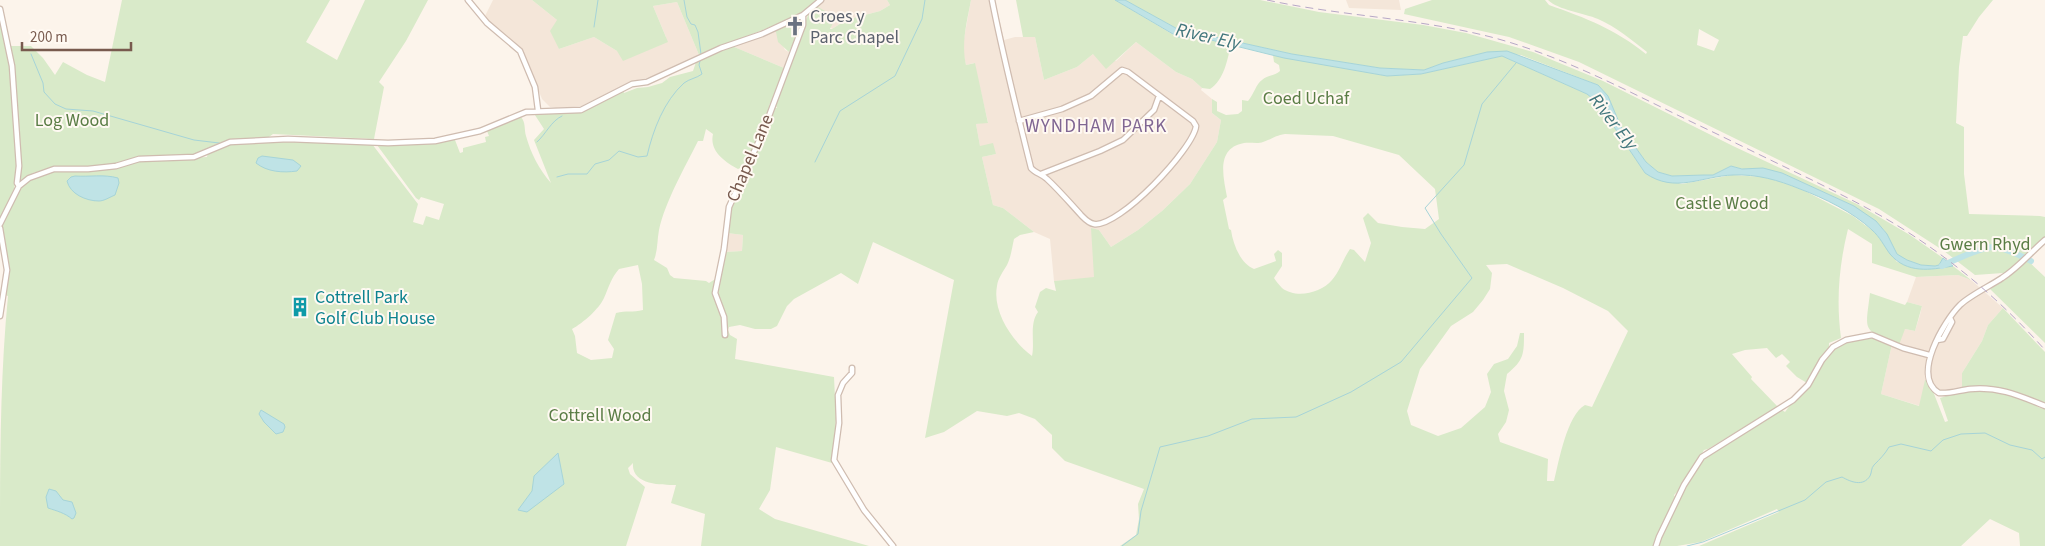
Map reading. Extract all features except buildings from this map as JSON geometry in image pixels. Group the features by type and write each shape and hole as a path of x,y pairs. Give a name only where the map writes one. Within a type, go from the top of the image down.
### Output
{"street":[{"path":"468,0 487,23 520,51 535,87 538,110"},
{"path":"0,316 7,270 0,226 19,186 29,178 54,169 88,169 116,166 139,159 194,157 230,142 288,139 388,143 435,141 480,131 526,112 538,110 581,110 632,84 647,82 721,48 762,34 803,15 821,0"},
{"path":"992,0 1019,121 1031,168 1040,174 1088,222 1100,224 1133,205 1152,187 1194,134 1196,126 1193,121 1128,72 1122,70 1090,96 1062,109 1019,121"},
{"path":"0,8 12,66 19,166 17,183 19,186"},
{"name":"Chapel Lane","path":"726,334 724,317 716,293 729,207 763,132 803,25 803,15"},
{"path":"1040,174 1124,140 1154,110 1158,96"},
{"path":"2045,240 1985,290 1960,304 1929,355 1928,371 1932,385 1936,391 1942,393 1970,389 1994,389 2021,395 2045,406"},
{"path":"1656,546 1684,485 1702,457 1793,400 1808,384 1822,360 1833,347 1846,340 1872,335 1904,348 1929,355"},
{"path":"852,368 852,373 843,383 838,395 839,423 834,460 864,510 893,546"}],"shaded area":[{"path":"493,0 532,0 557,20 559,49 594,37 617,51 666,37 653,6 677,2 699,55 651,77 629,82 582,106 550,107 542,99 523,52 484,18"},
{"path":"823,0 887,0 890,5 880,11 846,20 832,29 817,6"},
{"path":"971,0 995,0 1004,40 1015,37 1035,37 1044,80 1077,67 1093,54 1116,61 1136,42 1176,72 1192,79 1212,99 1212,113 1221,120 1217,142 1190,184 1162,211 1138,230 1111,247 1099,230 1094,278 1054,281 1050,239 1034,232 1003,208 993,205 982,157 996,154 980,146 976,124 988,122 974,63 966,65 964,56 963,44"},
{"path":"1346,0 1399,0 1401,10 1349,8"},
{"path":"773,30 776,31 785,50 789,52 784,68 732,46"},
{"path":"727,233 743,235 742,251 725,252"},
{"path":"1958,275 1971,280 2003,308 1988,325 1982,341 1962,373 1962,389 1945,392 1936,389 1920,406 1881,394 1892,344 1905,329 1915,331 1920,315 1922,306 1907,302 1916,277"}],"green space":[{"name":"Log Wood","path":"122,0 330,0 306,42 337,60 365,0 428,0 406,41 379,82 384,87 374,139 273,134 266,139 222,142 191,155 85,168 54,167 33,173 21,182 19,181 20,148 10,46 31,46 43,58 55,75 63,62 105,82"},
{"path":"532,0 818,0 798,16 699,55 677,2 653,6 668,42 623,61 617,51 594,37 559,49 550,31 557,20"},
{"path":"887,0 971,0 964,49 966,65 975,63 988,123 976,124 980,146 993,143 996,154 982,157 993,205 1003,208 1034,232 1020,235 1014,239 1008,262 998,283 996,296 1001,316 1011,335 1032,356 1033,328 1038,312 1035,307 1040,292 1046,288 1056,291 1054,281 1094,277 1091,228 1099,230 1111,247 1138,230 1162,211 1190,184 1217,142 1221,120 1212,113 1212,99 1217,102 1217,111 1226,115 1238,114 1242,111 1242,100 1248,101 1260,82 1280,71 1279,65 1274,62 1273,55 1387,76 1421,74 1502,56 1587,94 1598,103 1645,173 1682,184 1732,175 1763,177 1779,181 1805,191 1853,216 1877,234 1897,262 1936,269 1953,266 1971,280 1958,275 1916,277 1872,263 1872,244 1848,229 1839,283 1841,338 1829,343 1829,349 1807,383 1797,377 1786,366 1790,362 1782,354 1776,358 1767,348 1745,350 1732,354 1752,377 1751,379 1778,407 1704,450 1681,488 1674,495 1675,497 1653,546 1120,546 1136,535 1139,519 1138,504 1144,489 1065,461 1052,448 1052,435 1035,419 1019,413 1007,416 977,411 944,432 925,438 954,280 873,242 858,284 841,273 794,299 787,306 777,326 771,329 755,329 740,325 729,327 728,330 730,335 737,339 735,359 834,377 836,419 832,463 776,447 770,490 759,509 775,519 869,546 701,546 705,514 671,503 676,485 655,484 642,480 637,476 633,463 628,468 630,474 645,487 626,546 0,546 0,452 8,296 5,295 9,262 3,240 2,225 18,189 29,180 59,170 89,170 140,161 207,157 208,152 230,144 296,141 372,144 418,204 413,222 423,225 426,216 439,220 444,204 421,197 419,200 416,198 377,145 455,140 460,153 463,152 463,148 486,142 485,137 489,136 487,131 518,116 524,122 526,136 533,155 551,183 534,140 544,129 533,112 556,111 567,113 587,109 623,90 624,93 637,88 648,87 662,83 670,77 693,71 696,62 732,46 784,68 772,102 769,105 761,134 745,166 738,169 719,155 713,146 713,134 706,129 703,141 698,141 666,208 659,230 654,260 667,268 670,275 674,278 706,281 709,283 720,276 725,252 742,251 743,235 727,233 730,207 774,108 777,108 775,104 808,15 816,6 836,17 830,29 832,29 846,20 880,11 890,5","holes":["1285,134 1333,136 1399,155 1435,189 1439,219 1425,229 1378,223 1368,213 1363,218 1371,243 1365,262 1354,250 1350,249 1332,280 1322,288 1301,294 1282,288 1274,278 1282,266 1282,253 1278,250 1274,254 1276,261 1254,269 1241,258 1235,247 1223,200 1227,197 1223,164 1225,157 1235,146 1244,143 1261,143","1507,264 1563,288 1608,311 1628,331 1592,407 1585,405 1573,418 1561,451 1554,481 1547,481 1548,459 1500,442 1498,434 1506,422 1509,410 1504,391 1507,374 1517,365 1522,356 1524,333 1520,333 1517,346 1508,359 1494,364 1487,374 1491,392 1485,407 1461,428 1438,436 1411,425 1407,411 1420,369 1451,326 1473,312 1490,289 1492,273 1486,265","638,265 642,284 643,310 616,313 608,340 614,349 612,358 591,360 577,353 575,336 572,329 595,311 619,269"]},
{"path":"1016,0 1115,0 1177,37 1203,38 1231,45 1222,75 1219,81 1210,89 1202,88 1192,79 1176,72 1136,42 1106,69 1093,54 1077,67 1044,80 1035,37 1023,37"},
{"path":"1125,0 1260,0 1319,12 1423,25 1466,33 1533,52 1603,81 1733,146 1857,204 1910,235 1943,258 1939,265 1935,266 1921,265 1897,255 1884,230 1854,206 1782,173 1731,166 1713,175 1672,176 1658,172 1646,162 1621,127 1608,96 1598,85 1521,55 1487,52 1443,63 1424,70 1380,68 1292,54 1202,34 1183,32"},
{"name":"Gwern Rhyd","path":"1432,0 1545,0 1549,5 1611,31 1646,54 1647,52 1636,43 1605,22 1558,6 1548,0 1993,0 1967,36 1963,36 1959,67 1956,123 1964,127 1964,174 1969,214 2045,217 2045,237 2005,274 1975,275 1944,251 1879,209 1579,62 1509,37 1404,14 1405,9","holes":["1699,29 1719,40 1714,51 1697,45"]},
{"path":"0,16 9,62 17,167 14,189 0,218"},
{"path":"793,22 793,28 800,29 789,52 778,42 776,32 773,30"},
{"path":"2026,259 2045,277 2045,343 1990,289 2005,280"},
{"path":"1870,293 1905,305 1907,302 1922,306 1915,331 1905,329 1899,345 1872,332 1869,328 1867,316"},
{"path":"2003,308 2045,352 2045,403 2008,390 1962,389 1962,373 1982,341 1988,325"},
{"path":"1861,337 1875,337 1892,344 1881,394 1919,406 1925,380 1929,381 1945,422 1948,421 1940,398 1961,393 1993,392 2024,399 2045,409 2045,546 2020,546 2019,533 1990,519 1961,546 1699,546 1779,512 1777,509 1701,542 1677,546 1658,546 1673,512 1699,464 1718,446 1782,410 1785,412 1832,349"}],"water":[{"path":"1115,0 1125,0 1183,32 1202,34 1292,54 1380,68 1424,70 1443,63 1487,52 1507,51 1598,85 1608,96 1621,127 1646,162 1658,172 1672,176 1713,175 1731,166 1742,169 1763,168 1782,173 1854,206 1876,221 1887,234 1897,254 1907,260 1921,265 1935,266 1939,265 1943,258 1953,266 1919,269 1904,265 1890,254 1875,233 1856,217 1819,197 1775,180 1742,175 1678,183 1656,179 1645,173 1598,103 1587,94 1502,56 1421,74 1387,76 1284,58 1203,38 1178,37"},
{"path":"262,156 293,160 301,166 297,171 281,172 270,170 256,163 258,158"},
{"path":"75,176 113,177 118,178 119,183 115,195 103,200 94,201 79,196 71,190 67,181"},
{"path":"261,410 284,424 283,432 276,434 264,422 259,414"},
{"path":"558,453 564,484 527,512 518,510 532,491 534,476"},
{"path":"49,489 56,491 63,500 72,502 76,513 74,518 72,519 48,508 46,497"}],"waterway":[{"path":"594,27 598,0"},
{"path":"684,0 687,17 691,24 695,25 698,32 701,54"},
{"path":"815,162 840,111 895,76 922,19 925,0"},
{"path":"31,54 43,83 44,92 55,104 66,109 93,111 194,140 219,143"},
{"path":"557,177 568,174 587,174 595,164 609,160 619,151 638,157 647,156 652,136 665,107 684,83 702,74 699,65 700,61"},
{"path":"1122,546 1138,534 1141,511 1160,447 1208,436 1252,419 1296,417 1351,392 1401,362 1472,278 1425,208 1464,165 1482,104 1516,63"},
{"path":"537,142 555,121 562,116"},
{"name":"River Ely","path":"1942,266 1989,247 1998,247 2031,261"},
{"path":"1687,546 1703,542 1805,500 1826,482 1842,477 1853,482 1864,482 1870,476 1873,466 1889,447 1901,444 1931,451 1943,440 1961,434 1985,433 2010,445 2032,450 2042,459 2045,457"}],"railway":[{"path":"1267,0 1323,10 1435,25 1491,37 1570,64 1810,179 1894,224 1944,257 1980,286 2045,350"}],"place":[{"name":"Croes y Parc Chapel","path":"795,26"},
{"name":"Cottrell Park Golf Club House","path":"300,307"}],"district":[{"name":"WYNDHAM PARK","path":"1096,126"}],"park label":[{"name":"Coed Uchaf","path":"1306,98"},
{"name":"Castle Wood","path":"1722,203"},
{"name":"Cottrell Wood","path":"600,415"}]}
